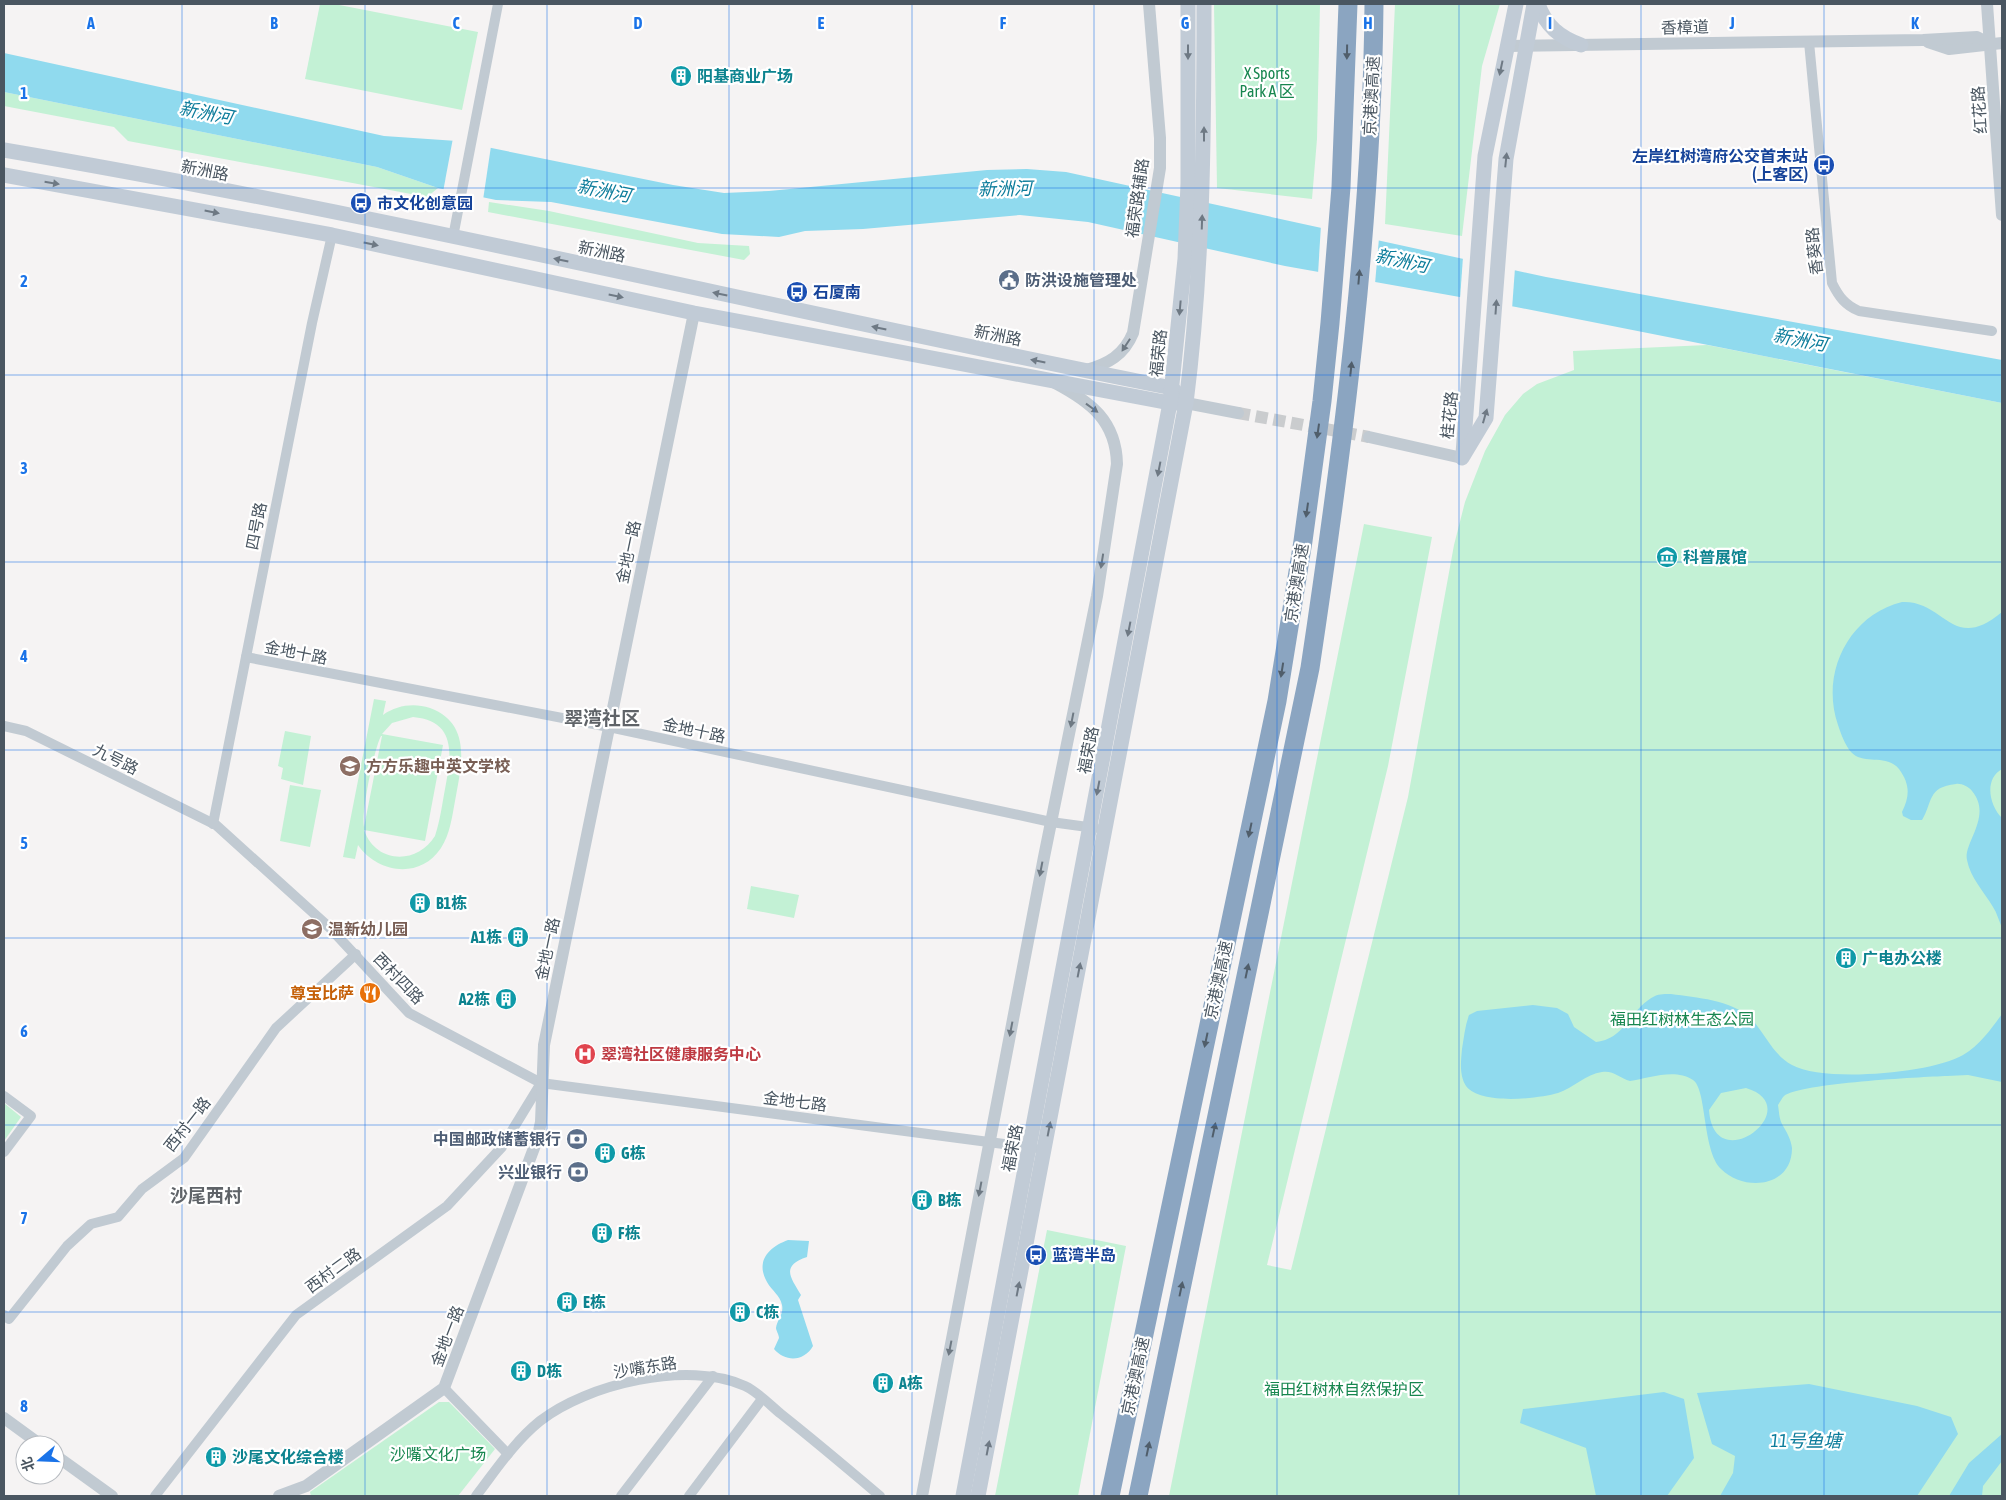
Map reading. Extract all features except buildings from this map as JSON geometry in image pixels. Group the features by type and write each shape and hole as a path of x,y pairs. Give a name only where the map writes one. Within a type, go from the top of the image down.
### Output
{"highway":[{"name":"京港澳高速","path":"1110,1496 1277,701 1314,462 1330,323 1341,187 1348,4"},
{"name":"京港澳高速","path":"1138,1496 1310,668 1346,412 1355,326 1366,188 1374,4"}],"main road":[{"name":"福荣路","path":"962,1496 1106,830 1186,403 1200,261 1188,4"},
{"name":"福荣路","path":"978,1496 1091,827 1170,404 1185,259 1196,183 1204,4"},
{"name":"桂花路","path":"1462,458 1471,371 1485,156 1516,4"},
{"name":"桂花路","path":"1462,458 1486,418 1512,118 1534,4"},
{"path":"1538,4 1545,20 1557,33 1581,44"},
{"name":"新洲路","path":"4,150 142,175 452,237 1172,388"},
{"path":"4,175 332,235 694,312 1170,404 1186,403"},
{"path":"1172,388 1186,403"}],"street":[{"path":"452,237 498,4"},
{"name":"福荣路辅路","path":"1086,370 1106,364 1116,358 1129,343 1133,332 1158,182 1160,138 1149,4"},
{"name":"红花路","path":"1987,4 1997,44 2002,215"},
{"name":"香樟道","path":"1507,46 1924,40 1977,37 1997,44"},
{"name":"香葵路","path":"1809,42 1832,283 1838,295 1848,306 1859,310 1992,331"},
{"name":"四号路","path":"213,824 312,323 332,235"},
{"name":"金地一路","path":"279,1496 306,1491 444,1388 538,1140 541,1122 541,1083 544,1045 694,312"},
{"path":"1471,371 1491,373"},
{"path":"922,1496 1051,822 1097,596 1117,464 1115,441 1108,424 1100,415 1052,381"},
{"path":"1186,403 1238,412"},
{"path":"1369,437 1462,458"},
{"name":"金地十路","path":"246,657 609,727 1051,822 1106,830"},
{"name":"九号路","path":"4,726 26,731 213,824"},
{"name":"西村四路","path":"213,824 285,886 356,954 409,1013 541,1083"},
{"name":"西村一路","path":"6,1317 67,1246 91,1224 118,1217 142,1190 184,1158 276,1028 356,954"},
{"name":"金地七路","path":"541,1083 1037,1149"},
{"name":"西村二路","path":"155,1496 296,1315 447,1206 502,1147 541,1083"},
{"path":"4,1096 31,1116 4,1152"},
{"name":"沙嘴东路","path":"476,1496 508,1454 538,1423 572,1400 614,1386 664,1376 713,1376 746,1386 828,1451 880,1496"},
{"path":"621,1496 713,1376"},
{"path":"444,1388 508,1454"},
{"path":"689,1496 762,1399"},
{"path":"4,1418 27,1435"},
{"path":"65,1462 112,1496"}],"green space":[{"path":"320,4 334,4 478,32 462,110 305,79"},
{"name":"X Sports Park A 区","path":"1214,4 1320,4 1317,139 1312,199 1217,188"},
{"path":"1395,4 1500,4 1482,66 1462,236 1385,224"},
{"path":"4,92 377,167 438,188 427,197 128,141 114,127 4,106"},
{"path":"489,202 549,211 698,243 749,246 750,254 744,260 488,212"},
{"name":"福田红树林生态公园","path":"1707,345 2002,403 2002,1496 1169,1496 1364,524 1432,537 1388,766 1267,1265 1291,1270 1408,797 1454,545 1465,502 1485,451 1505,415 1523,394 1537,384 1574,370 1573,351"},
{"path":"374,699 386,701 383,715 394,709 412,705 430,708 444,715 453,724 458,735 461,761 450,825 447,837 441,848 422,865 411,868 387,867 376,862 358,845 355,859 343,857","holes":["413,717 428,720 438,725 448,742 449,765 435,836 418,852 408,856 397,857 378,849 370,841 364,830 425,841 443,745 382,734 392,723","382,736 364,827 364,809 369,781"]},
{"path":"285,731 311,736 303,785 281,779 283,768 278,766"},
{"path":"290,785 321,790 310,847 280,841"},
{"path":"751,886 799,895 794,918 747,909"},
{"path":"4,1103 21,1117 4,1141"},
{"path":"1047,1230 1126,1246 1078,1496 995,1496"},
{"name":"沙嘴文化广场","path":"439,1402 449,1402 495,1449 458,1496 311,1496 310,1492"}],"water":[{"name":"新洲河","path":"4,53 384,136 457,141 673,185 724,193 769,191 987,170 1027,169 1066,172 1546,277 2002,360 2002,403 1516,307 1285,266 1088,222 1020,215 863,229 805,231 779,237 722,234 551,202 496,200 438,188 377,167 4,92"},
{"path":"1902,602 1917,604 1929,609 1960,627 1971,628 1985,624 2002,612 2002,769 1996,773 1990,792 1994,806 2002,818 2002,928 1994,909 1971,872 1967,860 1967,853 1979,819 1980,810 1978,800 1972,791 1958,784 1940,788 1932,796 1922,820 1911,820 1903,816 1902,812 1908,790 1903,774 1894,764 1856,756 1847,746 1838,725 1833,705 1833,686 1836,667 1843,649 1867,619 1883,609"},
{"path":"1669,994 1716,1001 1738,1009 1755,1023 1776,1052 1786,1061 1807,1070 1828,1074 1878,1074 1928,1067 1948,1061 1963,1055 1975,1046 2002,1014 2002,1082 1968,1075 1836,1084 1795,1091 1784,1096 1778,1105 1781,1122 1792,1148 1790,1161 1784,1171 1776,1178 1754,1183 1742,1181 1731,1176 1721,1169 1715,1160 1707,1135 1701,1095 1693,1080 1686,1076 1670,1074 1630,1081 1613,1073 1602,1072 1590,1075 1558,1093 1509,1099 1483,1096 1473,1092 1464,1082 1461,1073 1461,1063 1465,1032 1469,1015 1477,1011 1533,1005 1557,1008 1568,1014 1574,1027 1596,1042 1606,1040 1614,1035 1647,1001 1657,995","holes":["1746,1088 1763,1097 1768,1109 1763,1122 1753,1133 1740,1139 1726,1139 1715,1130 1709,1110 1721,1093"]},
{"path":"788,1240 809,1241 807,1257 793,1264 790,1273 801,1295 798,1300 813,1346 805,1355 794,1358 783,1356 774,1349 779,1338 776,1328 782,1311 782,1305 780,1298 767,1282 763,1268 763,1261 770,1251"},
{"name":"11号鱼塘","path":"1809,1384 1917,1406 1951,1417 1958,1434 1917,1496 1720,1496 1733,1473 1735,1456 1712,1444 1697,1393"},
{"path":"1664,1392 1684,1399 1694,1458 1667,1496 1596,1496 1586,1448 1520,1423 1523,1409"},
{"path":"2002,1434 2002,1461 1983,1486 1982,1496 1949,1496 1969,1463"}],"pier":[{"path":"453,138 491,146 483,200 443,192"},
{"path":"1321,225 1379,238 1375,284 1318,274"},
{"path":"1463,257 1515,268 1512,309 1460,299"}],"tunnel":[{"path":"1238,413 1369,437"}],"place":[{"name":"阳基商业广场","path":"681,76"},
{"name":"左岸红树湾府公交首末站 (上客区)","path":"1824,165"},
{"name":"市文化创意园","path":"361,203"},
{"name":"防洪设施管理处","path":"1009,280"},
{"name":"石厦南","path":"797,292"},
{"name":"科普展馆","path":"1667,557"},
{"name":"方方乐趣中英文学校","path":"350,766"},
{"name":"B1栋","path":"420,903"},
{"name":"温新幼儿园","path":"312,929"},
{"name":"A1栋","path":"518,937"},
{"name":"广电办公楼","path":"1846,958"},
{"name":"尊宝比萨","path":"370,993"},
{"name":"A2栋","path":"506,999"},
{"name":"翠湾社区健康服务中心","path":"585,1054"},
{"name":"中国邮政储蓄银行","path":"577,1139"},
{"name":"G栋","path":"605,1153"},
{"name":"兴业银行","path":"578,1172"},
{"name":"B栋","path":"922,1200"},
{"name":"F栋","path":"602,1233"},
{"name":"蓝湾半岛","path":"1036,1255"},
{"name":"E栋","path":"567,1302"},
{"name":"C栋","path":"740,1312"},
{"name":"D栋","path":"521,1371"},
{"name":"A栋","path":"883,1383"},
{"name":"沙尾文化综合楼","path":"216,1457"}],"district":[{"name":"翠湾社区","path":"602,718"},
{"name":"沙尾西村","path":"206,1196"}],"park label":[{"name":"福田红树林自然保护区","path":"1344,1389"}]}
